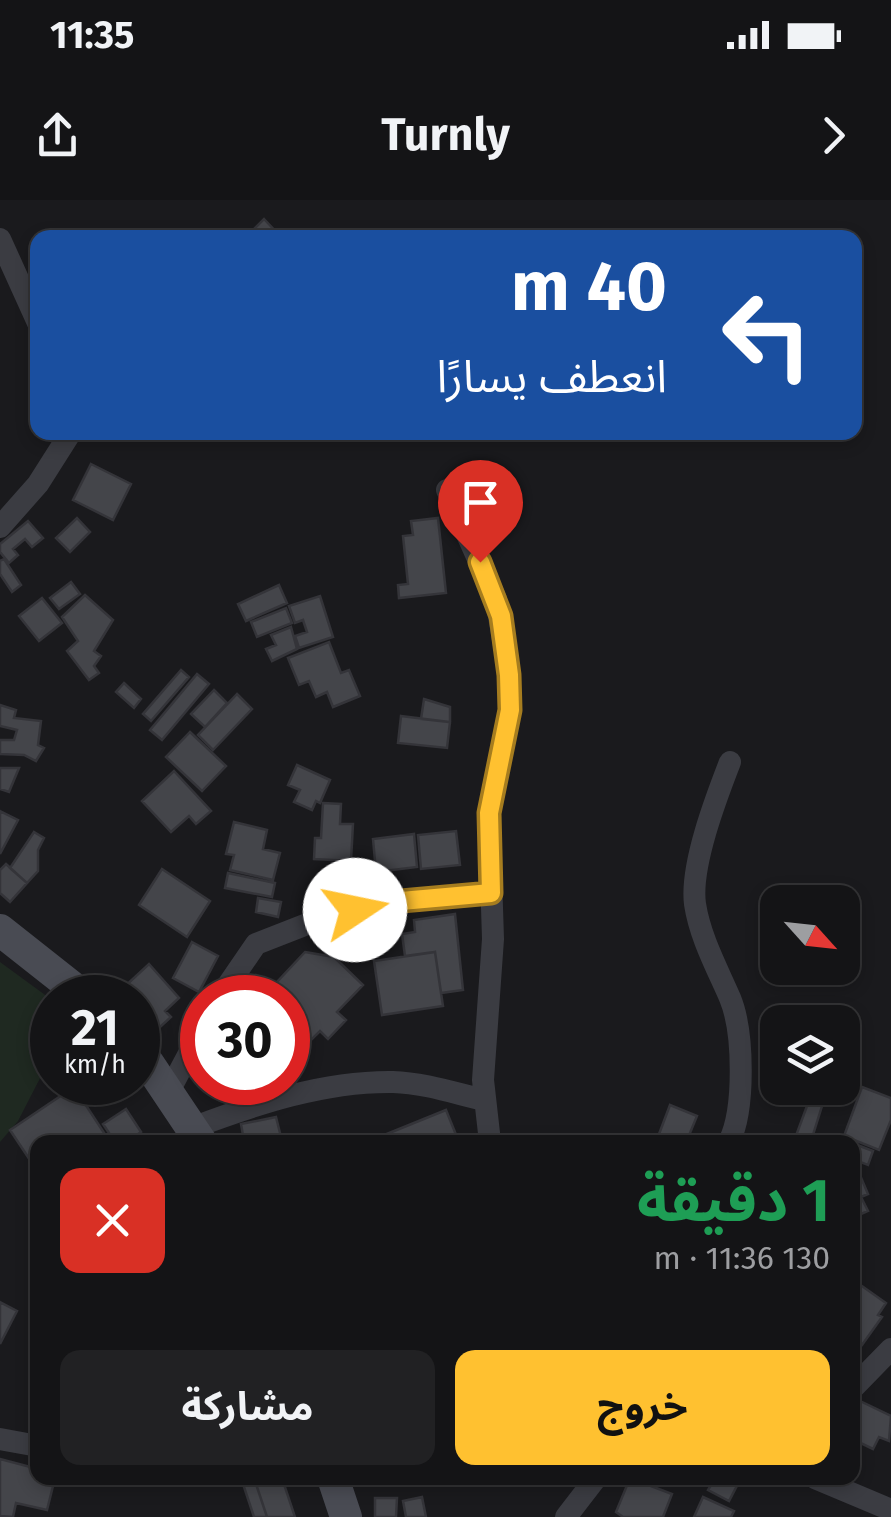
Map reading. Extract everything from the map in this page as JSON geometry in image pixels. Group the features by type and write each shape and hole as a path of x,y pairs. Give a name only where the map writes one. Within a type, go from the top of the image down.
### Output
{"main road":[{"path":"0,930 57,975"},
{"path":"160,1081 197,1135"},
{"path":"335,1485 346,1517"}],"street":[{"path":"0,239 30,305"},
{"path":"0,526 38,484 65,440"},
{"path":"447,490 496,599 507,659 510,710 489,813 493,939 484,1100 489,1135"},
{"path":"730,762 702,848 694,902 711,958 732,1002 738,1037 737,1125 732,1135"},
{"path":"235,975 256,944 320,919 390,902 491,893"},
{"path":"168,1093 180,1070"},
{"path":"197,1135 268,1100 338,1087 392,1082 430,1086 484,1100"},
{"path":"860,1381 891,1349"},
{"path":"0,1438 30,1444"},
{"path":"566,1517 591,1485"},
{"path":"832,1485 891,1510"}],"shaded area":[{"path":"0,962 30,984 30,1098 18,1121 0,1142"}],"building":[{"path":"264,219 274,230 253,230"},
{"path":"91,464 131,484 113,520 73,500"},
{"path":"77,518 90,532 70,552 56,538"},
{"path":"438,518 446,593 399,598 398,585 408,584 403,536 413,535 411,521"},
{"path":"28,521 43,538 32,547 25,539 13,549 18,555 9,563 0,552 0,544"},
{"path":"4,559 21,585 12,592 0,574 0,561"},
{"path":"71,582 80,594 59,609 50,598"},
{"path":"279,585 287,603 246,621 238,604"},
{"path":"85,595 113,620 94,651 101,656 94,666 99,673 89,680 67,651 78,641 62,617"},
{"path":"320,596 333,637 299,648 295,636 307,632 303,620 295,623 289,606"},
{"path":"42,598 62,623 39,641 19,616"},
{"path":"286,608 292,623 257,637 251,622"},
{"path":"291,627 297,649 272,661 266,649 276,645 271,635"},
{"path":"329,642 341,673 349,670 360,696 333,707 327,692 316,697 309,681 299,685 288,658"},
{"path":"181,670 189,677 151,721 143,714"},
{"path":"197,674 209,684 162,740 150,730"},
{"path":"124,683 141,699 134,708 116,692"},
{"path":"214,690 227,703 205,727 191,714"},
{"path":"237,694 252,709 213,750 198,735"},
{"path":"424,699 450,707 450,722 421,719"},
{"path":"0,705 16,710 14,718 41,721 38,745 44,748 36,761 24,755 0,754 0,740 14,740 17,730 0,726"},
{"path":"401,716 450,722 447,748 398,743"},
{"path":"190,732 226,766 202,791 166,757"},
{"path":"297,765 330,780 320,803 316,801 312,810 294,802 300,790 288,785"},
{"path":"0,768 19,768 9,792 0,789"},
{"path":"174,771 211,811 196,824 189,816 171,832 142,801"},
{"path":"323,803 341,804 340,824 353,824 351,861 314,859 315,838 321,838"},
{"path":"0,811 18,820 0,854"},
{"path":"234,822 267,830 263,849 280,853 273,880 230,870 234,855 226,854"},
{"path":"456,831 460,865 421,869 418,835"},
{"path":"34,832 44,838 38,850 38,871 27,883 10,868"},
{"path":"414,834 417,867 376,872 373,839"},
{"path":"6,864 27,883 10,902 0,893 0,870"},
{"path":"162,869 210,901 187,937 139,905"},
{"path":"345,872 346,888 328,889 328,873"},
{"path":"228,873 275,883 272,897 225,888"},
{"path":"258,898 281,902 278,917 256,912"},
{"path":"455,914 463,990 441,993 435,952 405,956 402,934 415,932 414,920"},
{"path":"192,942 218,956 208,975 180,975 180,982 173,978"},
{"path":"305,952 334,957 363,985 337,1012 346,1020 328,1039 320,1031 310,1041 310,975 284,975"},
{"path":"435,952 443,1006 382,1015 374,961"},
{"path":"149,964 159,975 137,975"},
{"path":"160,976 179,998 165,1011 171,1017 160,1027"},
{"path":"862,1087 891,1098 891,1120 879,1150 860,1142 860,1135 844,1135 855,1105 860,1105"},
{"path":"47,1105 86,1105 105,1135 30,1135 30,1160 10,1130"},
{"path":"670,1105 697,1116 690,1133 695,1135 659,1135"},
{"path":"807,1105 821,1105 813,1135 797,1133"},
{"path":"126,1109 141,1132 110,1135 103,1124"},
{"path":"446,1110 456,1135 384,1135"},
{"path":"276,1117 280,1133 243,1135 241,1124"},
{"path":"860,1146 873,1151 868,1165 860,1162"},
{"path":"860,1175 868,1194 861,1197 868,1211 860,1214"},
{"path":"860,1285 886,1303 878,1315 882,1317 862,1345"},
{"path":"0,1302 17,1311 0,1344"},
{"path":"860,1401 891,1416 889,1441 879,1437 873,1449 860,1443"},
{"path":"0,1459 30,1467 30,1485 53,1485 47,1510 16,1503 13,1517 0,1516"},
{"path":"243,1485 256,1485 267,1517 254,1517"},
{"path":"256,1485 284,1485 295,1517 267,1517"},
{"path":"627,1485 648,1485 672,1494 663,1517 623,1517 616,1512"},
{"path":"711,1485 737,1485 729,1501 708,1490"},
{"path":"422,1497 426,1517 406,1517 403,1501"},
{"path":"703,1497 734,1511 731,1517 694,1517"},
{"path":"375,1498 397,1498 396,1517 375,1517"}],"route":[{"path":"355,910 390,902 491,893 489,813 510,710 509,675 501,616 480,562"}]}
